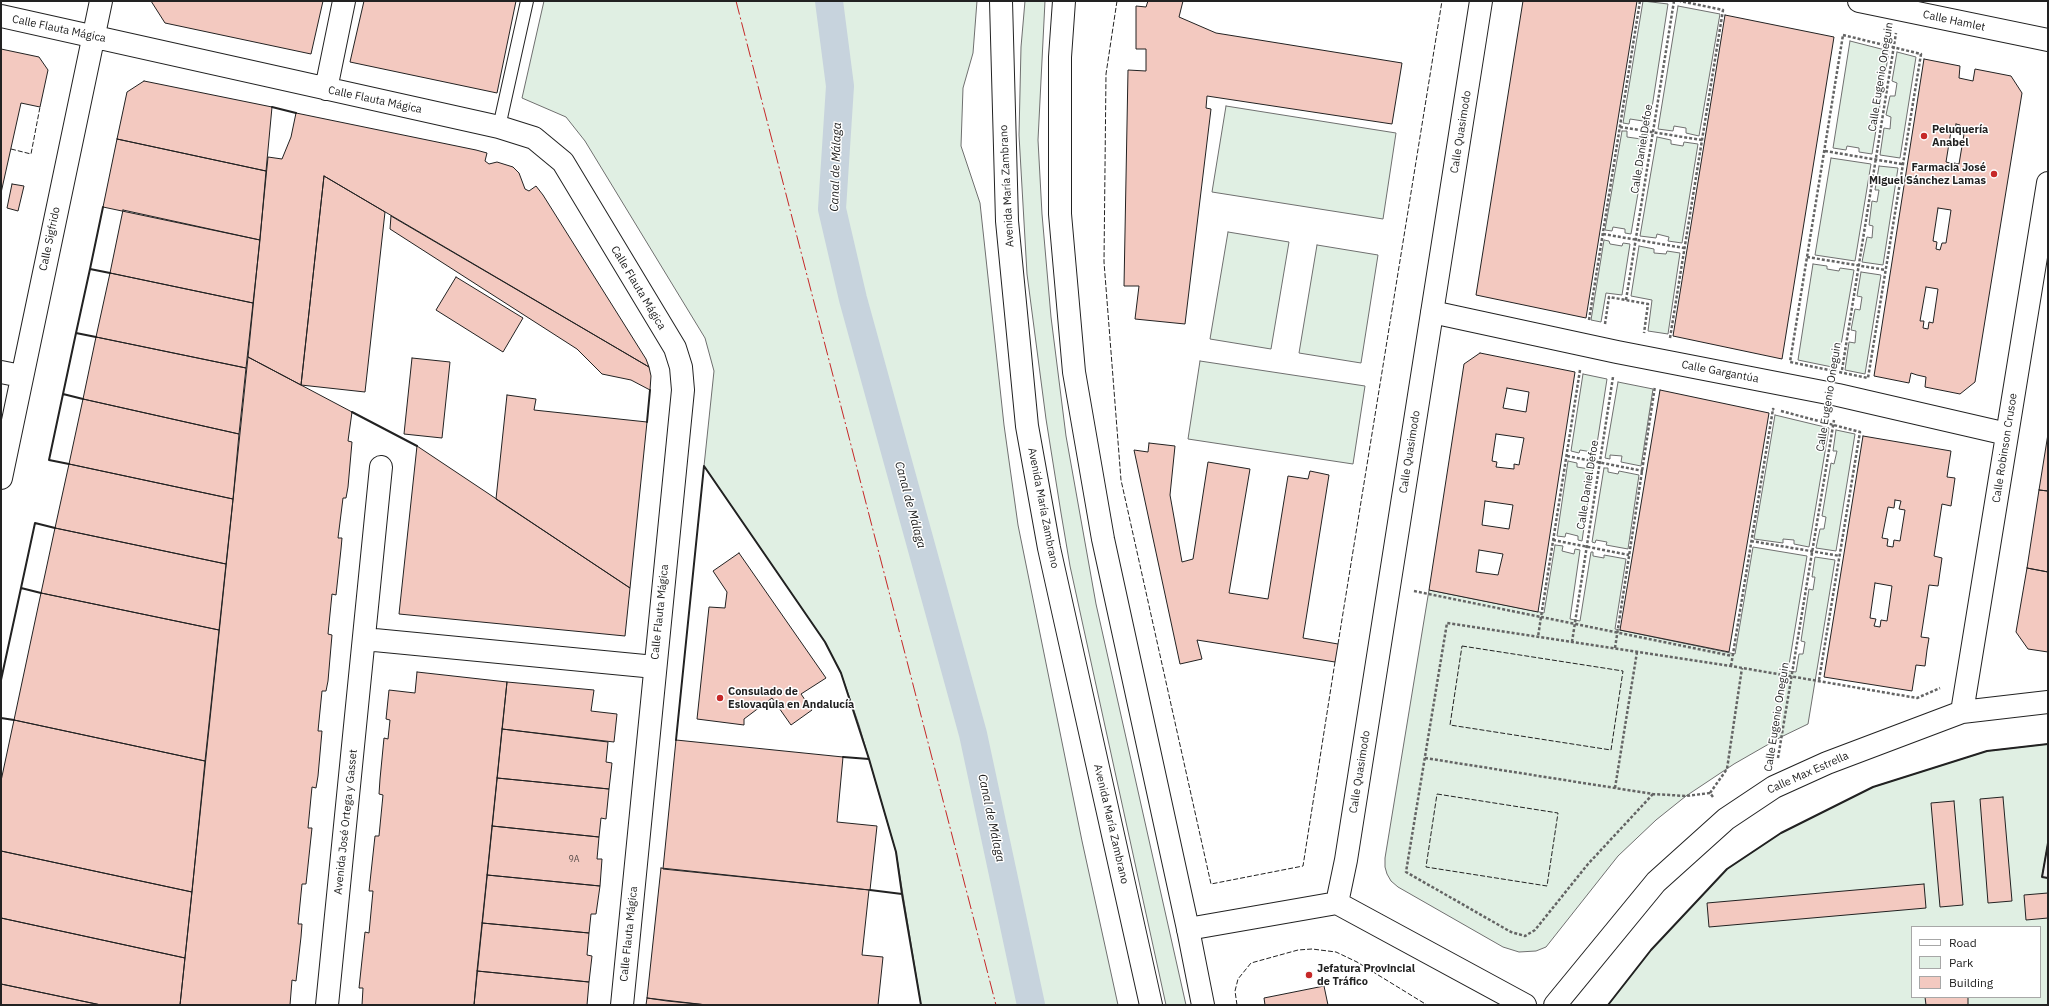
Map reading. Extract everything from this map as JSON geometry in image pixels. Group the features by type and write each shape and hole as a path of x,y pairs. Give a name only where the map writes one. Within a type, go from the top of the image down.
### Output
{"street":[{"name":"Calle Sigfrido","path":"1,478 11,374 101,1"},
{"path":"326,89 344,1"},
{"name":"Avenida María Zambrano","path":"1001,1 1007,221 1027,426 1049,548 1151,1005"},
{"path":"1064,1 1060,57 1060,214 1074,372 1103,539 1188,929 1203,1005"},
{"name":"Calle Quasimodo","path":"1337,903 1346,860 1481,1"},
{"name":"Calle Hamlet","path":"1860,1 2048,40"},
{"name":"Calle Flauta Mágica","path":"1,16 499,127 534,138 563,162 675,348 681,367 683,390 622,1005"},
{"name":"Calle Robinson Crusoe","path":"1962,712 2048,184"},
{"name":"Calle Gargantúa","path":"1432,312 1617,352 1840,384 2007,434"},
{"name":"Avenida José Ortega y Gasset","path":"327,1005 381,466"},
{"path":"364,639 655,667"},
{"name":"Calle Max Estrella","path":"1555,1005 1656,882 1726,818 1774,787 1828,763 1962,712 2048,702"},
{"path":"1188,929 1337,903 1524,1005"}],"lane":[{"path":"499,127 527,1"}],"path":[{"path":"1588,324 1640,1"},
{"name":"Calle Daniel Defoe","path":"1626,300 1674,1"},
{"path":"1669,341 1723,10 1680,1"},
{"name":"Calle Eugenio Oneguin","path":"1774,787 1900,9"},
{"path":"1843,35 1921,54 1868,378 1840,384 1790,362 1825,151 1843,35"},
{"path":"1620,127 1702,140"},
{"path":"1825,151 1902,164"},
{"path":"1603,234 1684,248"},
{"path":"1807,257 1886,270"},
{"path":"1605,328 1610,297 1648,304 1643,336"},
{"name":"Calle Daniel Defoe","path":"1572,642 1617,352"},
{"path":"1538,637 1580,370 1587,371"},
{"path":"1607,376 1620,378"},
{"path":"1615,648 1656,386 1649,384"},
{"path":"1731,666 1773,409 1860,432 1819,680"},
{"path":"1567,456 1643,471"},
{"path":"1553,540 1629,555"},
{"path":"1751,542 1840,556"},
{"path":"1389,587 1732,656"},
{"path":"1653,794 1588,864 1535,930 1525,936 1512,932 1406,872 1447,623 1819,680 1917,698 1968,677"},
{"path":"1615,788 1637,652"},
{"path":"1710,793 1727,769 1742,668"},
{"path":"1425,758 1653,794 1686,796"}],"green space":[{"path":"544,1 977,1 973,53 963,88 961,146 980,203 1004,425 1018,525 1082,841 1118,1005 921,1005 896,852 859,725 841,673 825,642 704,466 714,371 705,338 585,141 566,117 522,98"},
{"path":"1025,1 1045,1 1038,140 1042,214 1051,317 1066,436 1096,604 1186,1005 1166,1005 1070,566 1061,513 1046,419 1027,274 1019,135 1021,47"},
{"path":"1643,1 1668,4 1649,127 1643,126 1643,121 1630,119 1629,124 1623,123"},
{"path":"1678,6 1720,14 1699,136 1686,133 1686,128 1674,126 1673,131 1658,129"},
{"path":"1850,41 1889,51 1872,154 1859,152 1859,148 1847,146 1846,150 1833,148"},
{"path":"1897,52 1916,57 1900,158 1880,155 1884,128 1890,129 1891,117 1886,115 1890,96 1895,96 1897,83 1892,81"},
{"path":"1226,106 1396,133 1383,219 1212,192"},
{"path":"1622,131 1627,131 1627,137 1641,139 1642,134 1648,135 1631,234 1625,233 1625,229 1613,227 1612,231 1605,230"},
{"path":"1657,137 1671,140 1671,144 1683,146 1684,142 1698,144 1682,243 1668,241 1669,237 1657,234 1656,238 1640,236"},
{"path":"1831,158 1871,164 1855,261 1815,255"},
{"path":"1879,166 1898,168 1883,265 1862,262 1867,237 1872,238 1873,226 1869,225 1872,201 1877,202 1879,190 1875,190"},
{"path":"1228,232 1289,242 1271,349 1210,339"},
{"path":"1604,240 1609,241 1610,244 1622,246 1623,243 1630,244 1622,295 1606,293 1601,322 1591,320"},
{"path":"1317,245 1378,255 1361,363 1299,353"},
{"path":"1639,246 1654,249 1654,253 1666,254 1667,251 1680,253 1668,334 1648,331 1652,300 1631,296"},
{"path":"1813,264 1827,266 1827,269 1839,271 1840,268 1854,270 1837,368 1798,360"},
{"path":"1861,272 1881,275 1865,374 1845,370 1849,342 1855,343 1856,331 1851,330 1855,309 1860,310 1862,297 1857,296"},
{"path":"1200,361 1365,386 1353,464 1188,439"},
{"path":"1583,374 1607,379 1595,457 1592,456 1592,452 1580,450 1579,453 1571,451"},
{"path":"1618,382 1653,389 1641,466 1621,462 1622,456 1610,455 1610,459 1605,458"},
{"path":"1775,415 1829,428 1809,547 1794,544 1794,540 1783,539 1783,543 1754,539"},
{"path":"1836,430 1855,434 1836,551 1816,548 1820,529 1824,529 1826,517 1822,516 1831,463 1834,464 1837,451 1833,451"},
{"path":"1568,461 1577,463 1577,467 1589,469 1590,466 1593,466 1582,541 1578,540 1578,536 1566,533 1565,537 1557,536"},
{"path":"1604,468 1608,468 1608,472 1618,474 1619,471 1639,475 1628,549 1606,545 1607,542 1596,540 1595,543 1592,542"},
{"path":"1555,545 1563,546 1562,551 1574,554 1575,549 1580,550 1570,619 1580,621 1591,552 1593,552 1593,556 1604,558 1604,555 1626,559 1615,629 1735,654 1753,547 1807,556 1788,671 1796,672 1799,654 1803,654 1805,642 1801,641 1809,589 1813,590 1815,577 1812,577 1815,557 1835,560 1808,724 1781,737 1734,764 1686,796 1656,820 1618,856 1546,947 1536,951 1519,952 1503,947 1398,887 1391,881 1387,874 1385,858 1429,590 1544,613"},
{"path":"2048,744 2048,843 2042,877 2048,878 2048,1005 1608,1005 1651,950 1727,869 1781,833 1873,787 1987,751"}],"shaded area":[{"path":"2048,843 2048,878 2042,877"}],"building":[{"path":"151,1 323,1 311,54 165,23"},
{"path":"364,1 516,1 497,93 350,62"},
{"path":"1148,1 1183,1 1179,17 1216,33 1402,63 1392,124 1207,96 1206,108 1211,109 1185,324 1135,319 1139,286 1124,286 1128,70 1146,71 1146,49 1136,49 1136,6 1146,7"},
{"path":"1523,1 1637,1 1586,318 1476,295"},
{"path":"1725,15 1834,37 1782,359 1673,336"},
{"path":"1,49 39,57 48,70 40,107 21,103 1,193"},
{"path":"1924,59 1960,66 1959,78 1973,81 1975,69 2011,76 2022,93 1975,382 1960,394 1925,387 1926,377 1911,373 1909,383 1874,376","holes":["1956,124 1960,125 1960,133 1964,134 1959,164 1954,163 1953,171 1949,170 1950,163 1946,162 1951,131 1955,132","1938,208 1951,210 1946,243 1942,243 1940,250 1936,249 1937,242 1933,241","1926,287 1938,289 1933,323 1929,322 1928,329 1923,328 1924,321 1920,321"]},
{"path":"144,81 272,107 266,171 117,139 127,92"},
{"path":"296,113 476,150 487,153 485,161 489,164 497,162 513,167 519,173 525,189 529,191 536,186 543,195 646,359 649,367 324,176 301,385 248,357 268,157 282,159 291,137"},
{"path":"117,139 266,171 260,240 103,207"},
{"path":"324,176 385,212 365,392 301,385"},
{"path":"12,184 24,186 18,211 7,208"},
{"path":"123,210 260,240 253,303 110,273"},
{"path":"391,216 649,367 651,376 650,390 631,380 602,374 577,349 390,229"},
{"path":"110,273 253,303 246,368 96,337"},
{"path":"456,277 523,318 503,352 436,310"},
{"path":"96,337 246,368 239,434 83,399"},
{"path":"1480,353 1575,372 1538,612 1429,590 1464,364","holes":["1507,388 1529,392 1526,412 1503,408","1496,434 1524,438 1519,465 1514,464 1514,469 1496,467 1497,462 1492,461","1485,501 1513,505 1509,529 1482,525","1479,550 1503,554 1498,575 1476,572"]},
{"path":"248,357 352,412 348,441 352,442 348,487 346,498 343,498 338,538 342,538 336,595 332,594 328,634 332,635 328,681 326,691 322,691 318,731 322,731 318,776 316,788 312,787 308,828 312,828 306,884 302,884 298,924 302,924 301,937 296,981 292,980 290,1005 180,1005"},
{"path":"412,358 450,362 442,438 404,434"},
{"path":"1660,390 1769,413 1729,652 1620,630"},
{"path":"507,395 536,399 534,410 647,422 630,588 496,499"},
{"path":"83,399 239,434 233,499 69,464"},
{"path":"2048,434 2048,491 2039,490"},
{"path":"1863,436 1951,451 1947,477 1955,478 1951,506 1942,504 1934,556 1942,558 1938,586 1929,585 1921,637 1929,638 1925,666 1916,665 1912,691 1824,677","holes":["1895,500 1901,501 1899,509 1905,510 1900,541 1894,540 1893,547 1887,546 1888,539 1882,538 1888,507 1894,508","1875,583 1892,586 1887,621 1881,620 1880,627 1874,626 1876,619 1870,618"]},
{"path":"1149,443 1175,446 1170,495 1182,562 1193,559 1208,462 1250,469 1229,593 1268,599 1288,476 1308,479 1310,471 1329,475 1303,638 1338,644 1335,662 1197,640 1202,659 1180,664 1134,450 1148,452"},
{"path":"417,446 630,588 625,636 399,614"},
{"path":"69,464 233,499 226,564 55,528"},
{"path":"2039,490 2048,491 2048,572 2027,568"},
{"path":"55,528 226,564 219,630 41,593"},
{"path":"739,553 826,678 801,694 812,710 791,725 772,698 744,719 744,725 697,719 709,607 725,608 727,592 713,571"},
{"path":"2027,568 2048,572 2048,652 2028,649 2016,632"},
{"path":"41,593 219,630 205,761 14,720"},
{"path":"417,672 507,682 474,1005 362,1005 363,988 359,988 365,932 369,933 373,891 369,891 375,836 379,836 383,795 379,794 380,779 384,738 388,739 390,720 386,719 389,690 415,693"},
{"path":"507,682 594,690 591,711 617,714 614,742 502,729"},
{"path":"14,720 205,761 192,892 1,851 1,781"},
{"path":"502,729 608,742 606,762 612,763 609,789 497,778"},
{"path":"676,740 843,757 837,822 877,826 870,890 663,869"},
{"path":"497,778 609,789 606,819 601,818 599,837 492,826"},
{"path":"2003,797 2012,901 1988,903 1980,799"},
{"path":"1954,801 1963,905 1940,907 1931,803"},
{"path":"492,826 599,837 597,859 602,859 600,886 487,875"},
{"path":"1,851 192,892 185,958 1,918"},
{"path":"661,868 869,890 862,955 883,957 878,1005 707,1005 647,998"},
{"path":"487,875 600,886 596,914 591,914 589,933 482,923"},
{"path":"1924,884 1926,908 1709,927 1707,903"},
{"path":"2048,893 2048,918 2026,920 2024,895"},
{"path":"1,918 185,958 180,1005 101,1005 1,984"},
{"path":"482,923 589,933 587,955 592,956 589,982 477,971"},
{"path":"477,971 589,982 587,1005 474,1005"},
{"path":"1,984 101,1005 1,1005"},
{"path":"1324,986 1328,1005 1265,1005 1264,998"},
{"path":"647,998 667,1001 707,1005 646,1005"},
{"path":"1925,998 1968,998 1968,1005 1926,1005"}],"waterway":[{"name":"Canal de Málaga","path":"829,1 840,86 832,209 853,299 973,734 1031,1005"}],"fence":[{"path":"1117,1 1106,74 1104,262 1121,480 1211,884 1303,866 1335,662"},
{"path":"1338,644 1442,1"},
{"path":"11,149 31,154 40,107"},
{"path":"1462,646 1623,671 1611,750 1450,725 1462,646"},
{"path":"1437,794 1558,813 1547,886 1426,867 1437,794"},
{"path":"1237,1005 1235,991 1238,979 1251,963 1298,950 1312,949 1336,952 1357,962 1427,1005"}],"wall":[{"path":"272,107 296,113"},
{"path":"103,207 90,269 110,273"},
{"path":"90,269 76,333 96,337"},
{"path":"76,333 63,394 83,399"},
{"path":"647,422 650,390"},
{"path":"63,394 49,460 69,464"},
{"path":"352,412 417,446"},
{"path":"676,740 704,466 825,642 841,673 869,759"},
{"path":"41,593 21,588 35,523 55,528"},
{"path":"1,680 21,588"},
{"path":"1,718 14,720"},
{"path":"1608,1005 1651,950 1727,869 1781,833 1873,787 1987,751 2048,744"},
{"path":"843,757 869,759 896,852 902,894 870,890"},
{"path":"2048,843 2042,877 2048,878"},
{"path":"902,894 921,1005"}],"power":[{"path":"736,1 996,1005"}],"place":[{"name":"Peluquería Anabel","path":"1924,136"},
{"name":"Farmacia José Miguel Sánchez Lamas","path":"1994,174"},
{"name":"Consulado de Eslovaquia en Andalucía","path":"720,698"},
{"name":"Jefatura Provincial de Tráfico","path":"1309,975"}]}
